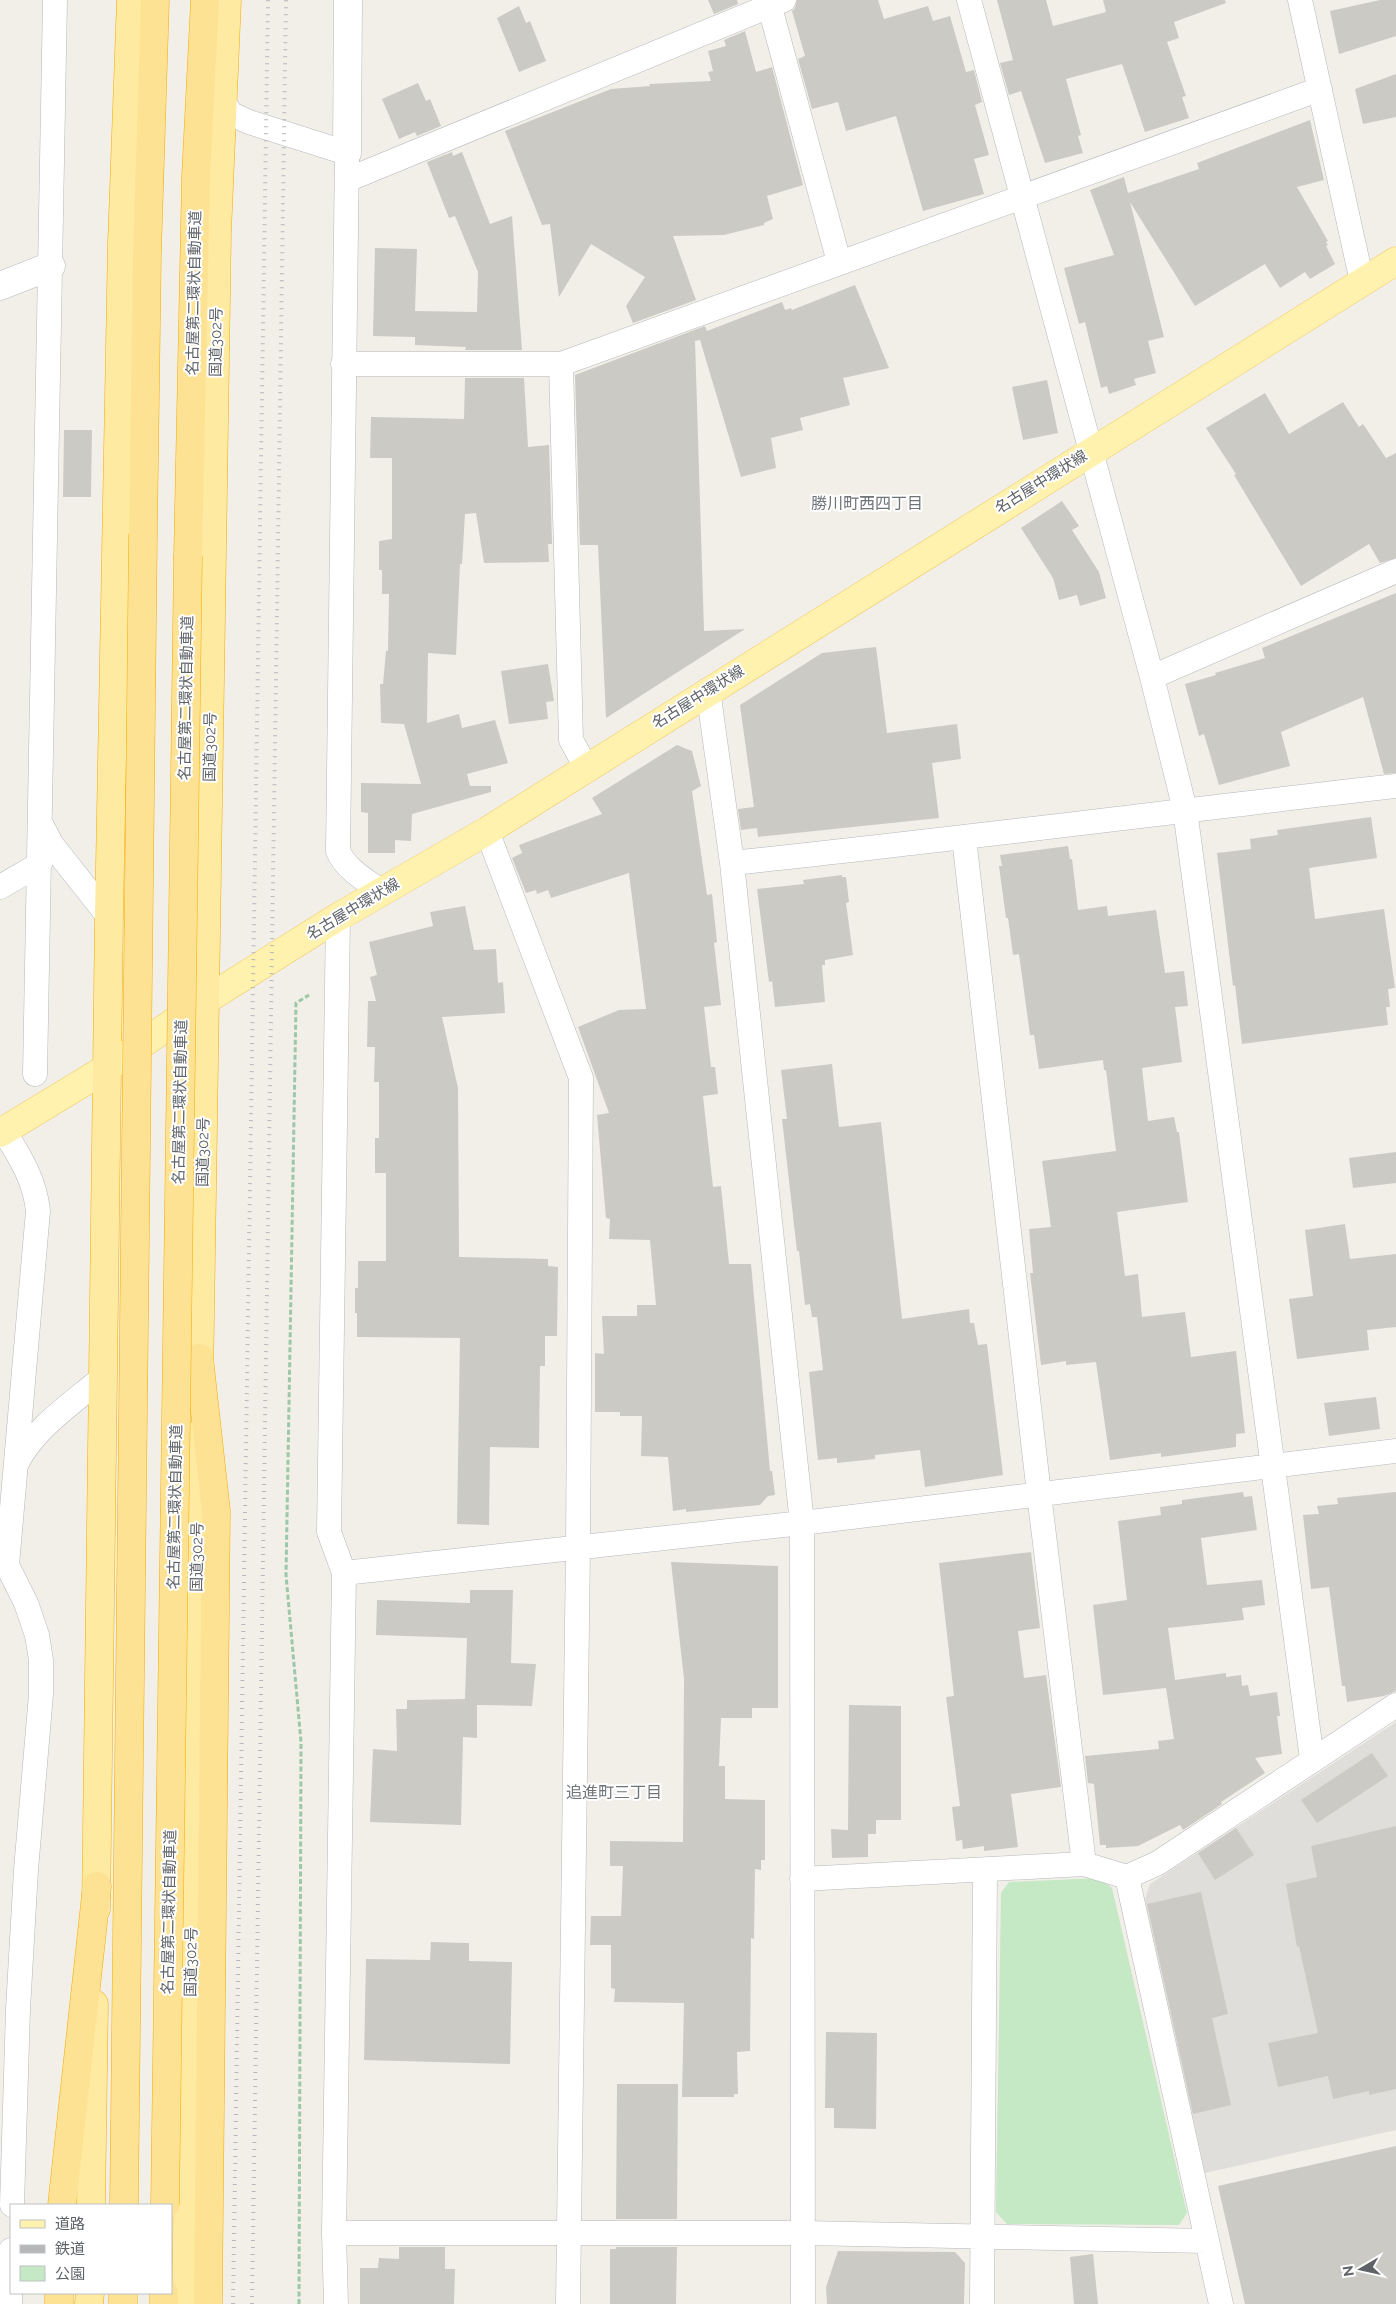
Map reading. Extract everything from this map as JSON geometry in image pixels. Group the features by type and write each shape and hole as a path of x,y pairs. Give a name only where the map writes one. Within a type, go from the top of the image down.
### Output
{"highway":[{"path":"91,2197 97,1886 109,917 122,244 131,0"},
{"path":"124,2204 146,254 155,0"},
{"name":"名古屋第二環状自動車道","path":"165,2204 188,556 196,176 206,0"},
{"name":"国道302号","path":"198,2239 216,1511 199,1358 217,232 227,0"},
{"path":"62,2204 97,1886"},
{"path":"186,2304 198,2239"},
{"path":"198,2239 208,2304"}],"main road":[{"name":"名古屋中環状線","path":"2,1132 107,1068 206,1000 338,918 487,831 708,690 1396,261"}],"street":[{"path":"35,1074 55,0"},
{"path":"348,0 338,851 348,867 382,892"},
{"path":"969,0 1152,677 1185,810 1312,1759"},
{"path":"1300,0 1362,282"},
{"path":"347,180 774,2 839,262"},
{"path":"343,364 561,364 1320,89"},
{"path":"222,98 231,114 249,122 347,153"},
{"path":"0,286 51,266"},
{"path":"561,364 571,740 586,767"},
{"path":"1152,677 1396,571"},
{"path":"708,690 732,863 802,1523 804,2304"},
{"path":"732,863 964,838 1396,786"},
{"path":"40,824 52,845 109,917"},
{"path":"487,831 581,1078 578,1548 568,2304"},
{"path":"964,838 1039,1494 1084,1864"},
{"path":"0,887 40,864"},
{"path":"336,2304 334,2233 344,1573 329,1532 338,918"},
{"path":"2,1132 30,1175 36,1195 38,1211 16,1464 2,1568 26,1603 37,1635 41,1660 41,1694 26,1870 20,1970 12,2200"},
{"path":"16,1464 22,1451 34,1437 102,1378"},
{"path":"344,1573 802,1523 1396,1451"},
{"path":"802,1879 1084,1864 1127,1877 1158,1862 1396,1705"},
{"path":"982,2304 985,1870"},
{"path":"1127,1877 1221,2304"},
{"path":"334,2233 804,2233 1207,2241"}],"path":[{"path":"299,2304 301,1742 286,1575 296,1003 337,980"}],"shaded area":[{"path":"1396,1722 1396,2130 1205,2173 1145,1899 1150,1884"}],"green space":[{"path":"1100,1878 1112,1888 1187,2213 1179,2225 1007,2224 996,2212 1001,1893 1009,1882"}],"building":[{"path":"708,0 737,0 738,4 714,14"},
{"path":"797,0 878,0 884,19 928,6 933,21 950,16 966,72 974,70 982,102 975,105 989,155 974,159 984,194 923,211 896,116 846,131 838,102 812,109 798,59 805,56 792,11"},
{"path":"997,0 1046,0 1053,26 1106,12 1103,0 1225,0 1226,3 1174,22 1179,38 1167,42 1186,96 1182,97 1189,118 1145,132 1122,64 1066,79 1081,135 1078,136 1083,153 1045,163 1021,91 1009,95 1000,63 1013,60"},
{"path":"1380,0 1396,0 1396,36 1339,54 1330,11"},
{"path":"519,6 526,23 530,21 546,61 519,72 497,18"},
{"path":"745,31 756,72 772,67 803,185 767,196 773,219 764,223 764,225 724,235 673,236 696,300 633,323 626,306 645,277 591,244 559,297 550,224 542,225 505,131 611,89 650,86 649,84 711,81 708,72 713,71 708,51 726,46 724,40"},
{"path":"1396,74 1396,117 1363,124 1355,89"},
{"path":"418,83 426,101 430,99 441,126 417,136 415,132 399,139 382,99"},
{"path":"1310,120 1324,180 1297,187 1328,241 1326,246 1335,264 1310,279 1305,272 1280,288 1265,264 1195,306 1130,202 1164,337 1148,341 1156,373 1134,379 1136,385 1109,394 1107,386 1101,388 1085,322 1079,324 1064,268 1114,255 1090,190 1124,177 1128,193 1199,169 1197,163"},
{"path":"452,152 453,156 462,152 490,224 512,216 522,350 465,350 466,347 415,345 415,337 373,336 375,248 417,249 415,311 477,312 478,272 455,216 449,218 427,162"},
{"path":"855,285 889,368 843,378 850,405 800,418 803,430 771,438 776,468 741,477 700,340 695,341 704,631 745,629 606,718 598,545 580,545 575,375 705,326 707,331 782,302 785,310 791,308 792,310"},
{"path":"465,378 524,378 528,447 549,445 552,544 548,544 549,562 484,563 476,513 465,514 462,564 460,564 456,655 428,653 427,723 459,714 462,728 495,720 508,763 467,774 470,786 491,786 491,792 412,814 411,841 395,840 395,853 368,853 368,813 361,812 361,783 421,784 404,724 381,723 380,684 383,684 386,651 388,651 389,594 382,594 382,570 379,570 379,541 392,539 392,458 370,458 371,417 464,419"},
{"path":"1047,380 1058,433 1023,440 1012,387"},
{"path":"1265,393 1289,434 1343,402 1359,427 1363,424 1386,458 1396,453 1396,558 1380,563 1369,544 1301,586 1234,475 1236,474 1206,428"},
{"path":"64,430 92,430 91,497 63,497"},
{"path":"1062,501 1079,526 1072,530 1099,572 1106,598 1080,606 1077,595 1059,600 1053,578 1021,528"},
{"path":"1396,593 1396,773 1384,774 1363,697 1281,732 1290,766 1219,785 1204,734 1199,736 1185,684 1265,658 1262,648"},
{"path":"876,647 887,733 957,724 961,759 932,763 939,818 758,837 757,828 741,830 738,809 754,807 740,705 822,653"},
{"path":"548,664 554,701 546,702 548,719 509,724 501,671"},
{"path":"677,745 692,751 701,786 692,791 707,895 712,894 717,942 714,943 721,1005 704,1007 711,1067 715,1067 718,1094 703,1096 713,1187 721,1186 729,1264 751,1264 770,1471 772,1471 775,1495 768,1496 760,1505 686,1512 686,1509 673,1511 668,1457 641,1456 642,1416 620,1416 620,1412 595,1412 595,1353 604,1354 602,1316 637,1316 637,1305 656,1305 650,1240 609,1239 610,1219 606,1218 597,1115 609,1113 578,1027 619,1010 646,1009 629,873 551,898 548,890 537,894 536,890 526,893 512,858 522,853 519,845 602,814 592,798"},
{"path":"1371,817 1377,858 1309,868 1315,919 1384,909 1395,988 1388,989 1390,1007 1386,1007 1388,1025 1242,1044 1217,853 1251,849 1250,839 1278,835 1277,830"},
{"path":"1068,846 1070,859 1072,859 1078,910 1107,906 1108,916 1156,910 1165,973 1184,971 1188,1006 1175,1007 1182,1062 1142,1068 1148,1121 1174,1117 1177,1132 1179,1132 1188,1202 1117,1212 1125,1276 1138,1274 1142,1317 1185,1312 1191,1357 1236,1351 1245,1433 1236,1434 1236,1447 1161,1457 1161,1453 1110,1460 1096,1362 1066,1365 1066,1361 1041,1365 1030,1273 1033,1273 1029,1229 1051,1227 1042,1161 1116,1151 1106,1070 1104,1070 1103,1060 1039,1069 1034,1035 1030,1035 1019,954 1013,955 999,866 1002,866 1000,855"},
{"path":"842,875 842,877 846,877 849,902 846,903 853,955 825,960 825,965 822,965 825,1002 775,1007 772,981 769,982 757,889 804,884 803,880"},
{"path":"465,906 474,950 496,949 498,983 503,982 505,1013 442,1017 458,1088 459,1257 548,1259 548,1266 558,1267 557,1336 545,1336 545,1366 540,1366 539,1448 490,1447 489,1525 457,1524 460,1338 357,1337 357,1313 355,1313 355,1288 358,1288 358,1261 386,1261 386,1173 375,1173 375,1138 379,1138 379,1082 374,1082 375,1047 367,1047 368,1001 376,1001 370,977 377,975 369,942 433,926 430,912"},
{"path":"832,1064 839,1127 881,1122 902,1319 969,1309 970,1323 974,1323 978,1345 987,1344 1003,1475 925,1487 920,1450 875,1455 875,1459 837,1463 837,1458 818,1460 809,1372 823,1370 817,1317 812,1317 810,1304 805,1305 799,1251 797,1251 782,1119 787,1119 781,1070"},
{"path":"1396,1152 1396,1183 1353,1188 1349,1158"},
{"path":"1345,1224 1350,1259 1396,1254 1396,1327 1367,1330 1369,1350 1297,1359 1289,1299 1313,1296 1305,1230"},
{"path":"1376,1397 1380,1429 1329,1436 1324,1403"},
{"path":"1243,1492 1244,1497 1252,1496 1257,1530 1201,1538 1207,1585 1262,1580 1265,1605 1242,1608 1244,1620 1168,1628 1175,1680 1226,1673 1226,1677 1241,1675 1242,1686 1248,1685 1250,1696 1277,1692 1280,1716 1277,1716 1282,1754 1255,1758 1265,1773 1183,1830 1180,1825 1138,1846 1106,1848 1106,1845 1100,1845 1094,1784 1088,1783 1085,1756 1159,1749 1158,1741 1174,1739 1166,1688 1103,1695 1093,1605 1127,1600 1118,1521 1161,1515 1160,1507 1182,1504 1182,1500"},
{"path":"1396,1492 1396,1691 1384,1696 1347,1702 1345,1686 1342,1686 1329,1587 1311,1589 1303,1515 1319,1514 1317,1506 1338,1504 1337,1498"},
{"path":"1031,1552 1040,1628 1018,1631 1024,1678 1046,1675 1061,1787 1011,1794 1018,1847 984,1851 984,1846 963,1849 962,1840 956,1841 952,1807 960,1806 946,1697 954,1696 939,1563"},
{"path":"671,1562 778,1566 778,1708 752,1708 752,1718 721,1718 719,1766 725,1766 725,1799 765,1800 765,1860 761,1860 761,1870 755,1869 754,1939 751,1938 750,2051 737,2052 738,2094 734,2094 734,2097 682,2097 684,2003 614,2002 615,1989 611,1988 611,1945 590,1945 591,1916 621,1916 623,1866 610,1866 610,1841 683,1842 684,1679"},
{"path":"470,1590 513,1590 511,1663 536,1664 532,1706 477,1705 477,1738 463,1737 461,1825 370,1822 373,1749 397,1751 396,1709 407,1709 407,1700 465,1699 467,1638 376,1635 377,1600 470,1603"},
{"path":"849,1705 901,1706 901,1820 876,1820 876,1834 868,1834 868,1857 832,1858 831,1829 848,1830"},
{"path":"1372,1753 1388,1776 1317,1823 1301,1800"},
{"path":"1396,1826 1396,2089 1369,2095 1369,2091 1333,2099 1328,2076 1278,2087 1268,2043 1318,2033 1299,1946 1297,1947 1286,1884 1317,1877 1311,1846"},
{"path":"1236,1828 1254,1855 1215,1880 1198,1853"},
{"path":"1201,1892 1228,2014 1212,2018 1231,2105 1193,2114 1147,1904"},
{"path":"431,1942 469,1943 469,1961 512,1962 510,2064 364,2060 366,1959 430,1960"},
{"path":"826,2032 877,2033 876,2129 834,2128 834,2108 825,2108"},
{"path":"617,2084 678,2084 677,2219 616,2219"},
{"path":"1396,2146 1396,2304 1245,2304 1218,2186"},
{"path":"399,2247 445,2247 445,2269 455,2269 454,2304 360,2304 360,2268 378,2268 379,2258 399,2259"},
{"path":"616,2247 677,2247 676,2304 610,2304 610,2249 616,2249"},
{"path":"838,2251 955,2252 965,2263 964,2304 827,2304 826,2287"},
{"path":"1093,2254 1098,2304 1074,2304 1070,2257"}],"railway":[{"path":"233,2304 268,0"},
{"path":"252,2304 286,0"}],"district":[{"name":"勝川町西四丁目","path":"867,503"},
{"name":"追進町三丁目","path":"614,1792"}]}
